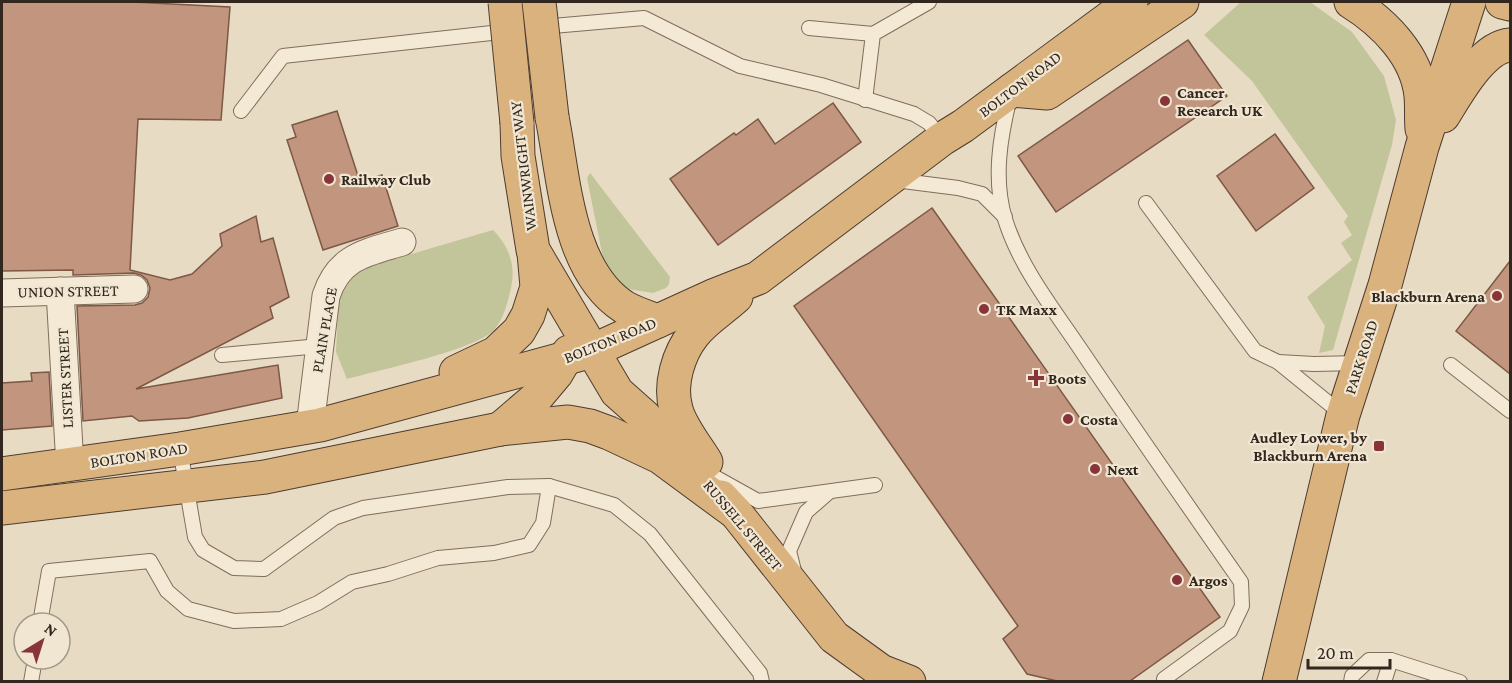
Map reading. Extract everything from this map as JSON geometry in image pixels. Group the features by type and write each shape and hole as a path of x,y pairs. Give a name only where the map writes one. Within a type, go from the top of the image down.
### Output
{"highway":[{"name":"WAINWRIGHT WAY","path":"505,2 518,156 533,250 578,347"},
{"path":"500,429 535,399 578,347 585,317 584,291 552,117 539,2"},
{"name":"BOLTON ROAD","path":"2,474 70,466 320,425 658,321 759,278 942,139 1131,2"},
{"path":"1012,90 1047,93 1182,2"},
{"path":"1351,2 1385,28 1409,59 1421,94 1422,147"},
{"name":"PARK ROAD","path":"1279,681 1342,415 1385,285 1422,147 1469,2"},
{"path":"1502,2 1510,4"},
{"path":"1422,147 1482,59 1503,46 1510,45"},
{"path":"572,227 586,260 603,288 624,307 658,321"},
{"path":"372,409 496,354 519,331 528,315 537,287 533,250"},
{"path":"736,513 676,412 675,375 681,354 694,334 759,278"},
{"name":"RUSSELL STREET","path":"578,347 617,392 652,424 736,513 834,637 881,670 909,681"},
{"path":"2,508 265,477 500,429 568,422 590,426 609,433 660,457 736,513"}],"street":[{"name":"PLAIN PLACE","path":"309,426 326,296 331,281 340,268 356,256 402,242"},
{"name":"UNION STREET","path":"2,293 134,289"},
{"name":"LISTER STREET","path":"60,291 70,466"}],"lane":[{"path":"809,28 873,34 929,2"},
{"path":"241,111 283,56 586,22 644,18 740,66 821,85 914,114 928,123 942,139"},
{"path":"865,100 873,34"},
{"path":"1012,90 1002,131 998,172 1005,217 1014,242 1034,278 1103,383 1241,582 1242,606 1230,631 1164,679"},
{"path":"889,179 958,188 982,194 1005,217"},
{"path":"1146,203 1255,351 1278,362 1342,415"},
{"path":"222,355 320,346"},
{"path":"1278,362 1359,363"},
{"path":"1451,365 1510,411"},
{"path":"180,449 195,537 203,550 234,568 264,569 334,518 363,508 508,487 549,486 614,505 650,534 760,673 762,681"},
{"path":"715,477 758,501 874,485"},
{"path":"42,611 49,570 150,561 167,591 188,609 234,621 281,619 318,603 352,582 388,574 438,558 494,553 529,545 543,523 549,486"},
{"path":"801,596 789,550 806,512 829,492"},
{"path":"1351,681 1352,676 1369,660 1392,660 1461,681"},
{"path":"1384,681 1392,660"}],"green space":[{"path":"1241,2 1310,2 1352,32 1384,76 1396,120 1392,145 1333,350 1319,353 1325,326 1307,297 1352,260 1341,243 1352,235 1344,222 1348,216 1252,81 1204,35"},
{"path":"590,173 670,277 666,288 653,293 628,289 605,268 587,178"},
{"path":"493,230 507,249 513,271 507,304 494,330 468,345 448,352 347,379 336,352 339,291 354,271"}],"building":[{"path":"2,2 133,2 230,7 221,120 138,119 130,270 170,280 192,274 222,246 220,234 256,216 261,242 273,238 289,297 270,307 273,318 136,389 278,365 282,398 188,418 139,421 132,416 83,421 77,306 135,305 142,303 148,297 150,288 147,280 134,273 73,275 73,270 2,271"},
{"path":"1188,40 1227,96 1056,212 1018,156"},
{"path":"833,103 861,142 718,245 670,179 734,133 736,135 758,119 775,144"},
{"name":"Railway Club","path":"337,111 360,182 382,175 398,226 323,250 287,140 296,137 292,125"},
{"path":"1275,134 1314,188 1256,231 1217,176"},
{"path":"932,208 1220,617 1130,681 1057,681 1027,674 1003,639 1018,626 794,306"},
{"name":"Blackburn Arena","path":"1510,261 1510,374 1456,331"},
{"path":"49,372 52,426 2,430 2,383 32,381 31,373"}],"place":[{"name":"Cancer Research UK","path":"1165,101"},
{"name":"Railway Club","path":"329,179"},
{"name":"Blackburn Arena","path":"1497,296"},
{"name":"TK Maxx","path":"984,309"},
{"name":"Boots","path":"1036,378"},
{"name":"Costa","path":"1068,419"},
{"name":"Audley Lower, by Blackburn Arena","path":"1379,446"},
{"name":"Next","path":"1095,469"},
{"name":"Argos","path":"1177,580"}]}
